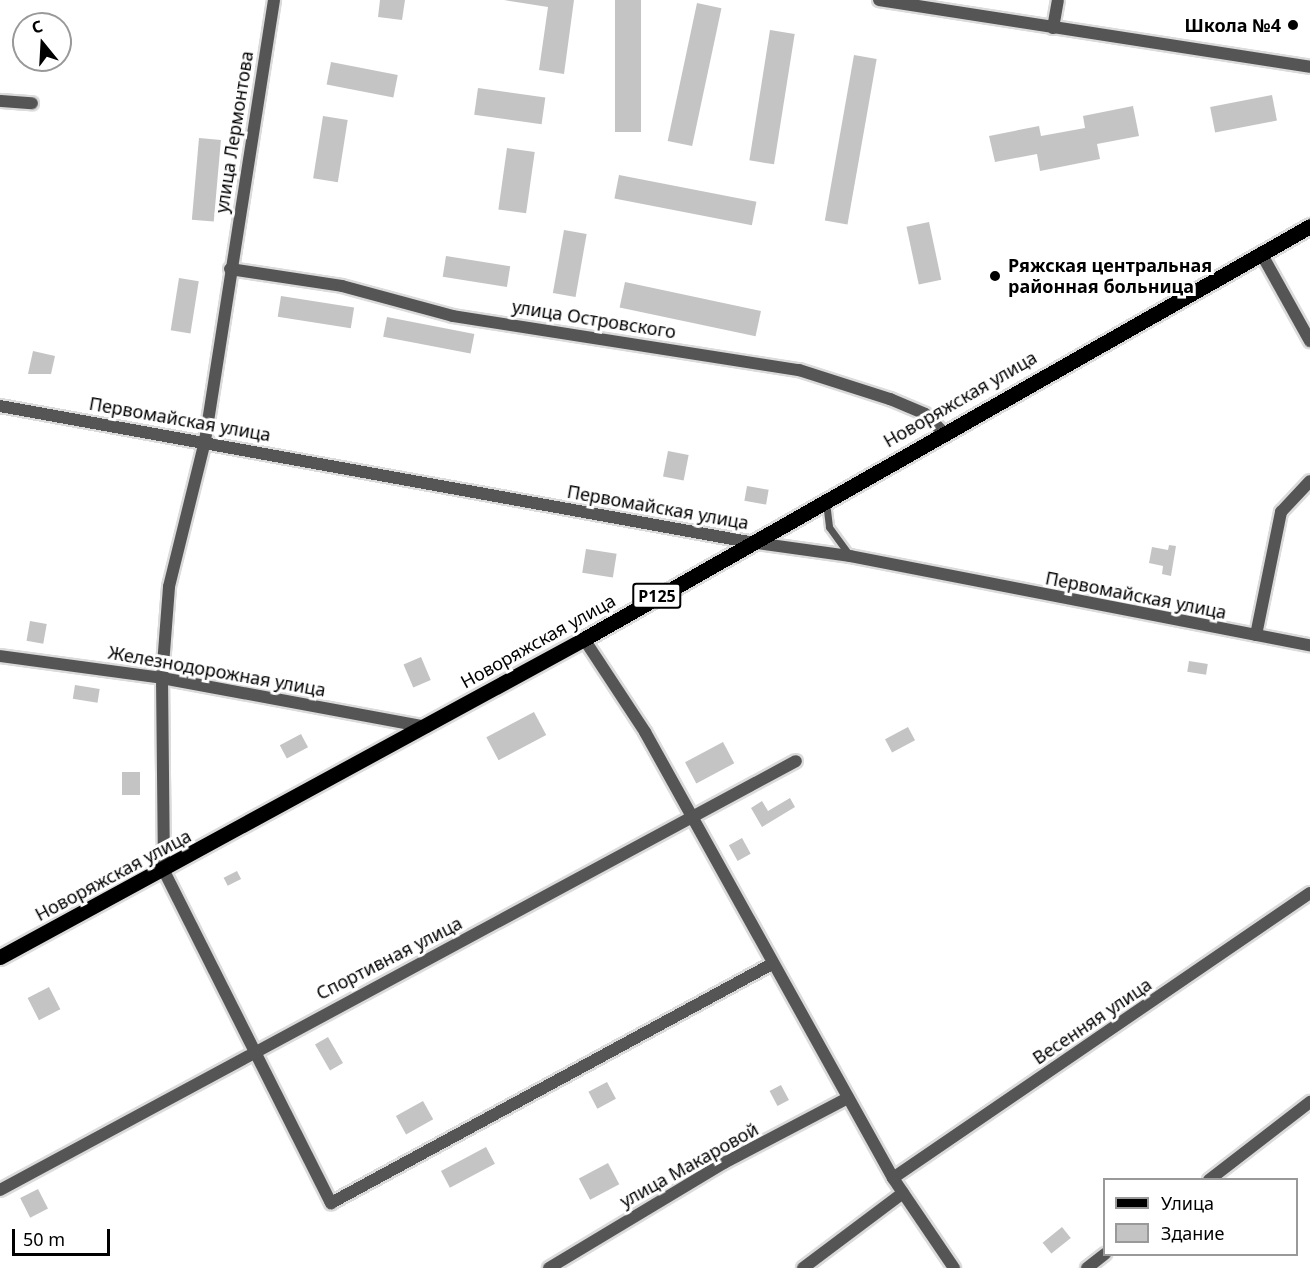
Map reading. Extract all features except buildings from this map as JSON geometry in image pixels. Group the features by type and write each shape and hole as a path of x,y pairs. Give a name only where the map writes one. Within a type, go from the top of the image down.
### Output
{"main road":[{"name":"Новоряжская улица","path":"0,957 164,871 584,639 942,431 1310,226"}],"street":[{"name":"улица Лермонтова","path":"164,871 162,678 175,555 204,441 274,0"},
{"path":"879,0 919,4 1053,28 1310,67"},
{"path":"1053,28 1058,0"},
{"path":"0,101 32,103"},
{"path":"1261,253 1310,341"},
{"name":"улица Островского","path":"231,269 342,286 453,316 798,370 890,399 925,414 942,431"},
{"name":"Первомайская улица","path":"0,406 204,441 748,543 850,556 1310,645"},
{"path":"1256,635 1281,512 1310,482"},
{"path":"584,639 645,732 692,821 893,1178 954,1268"},
{"name":"Железнодорожная улица","path":"0,656 162,678 426,727"},
{"name":"Спортивная улица","path":"0,1190 252,1050 692,821 796,761"},
{"path":"164,871 252,1050 331,1203 772,964"},
{"name":"Весенняя улица","path":"893,1178 1310,893"},
{"name":"улица Макаровой","path":"549,1268 724,1163 848,1098"},
{"path":"1210,1178 1310,1102"},
{"path":"803,1268 903,1193"},
{"path":"1087,1268 1103,1256"}],"lane":[{"path":"825,499 830,527 850,556"}],"place":[{"name":"Школа №4","path":"1293,25"},
{"name":"Ряжская центральная районная больница","path":"995,276"}]}
